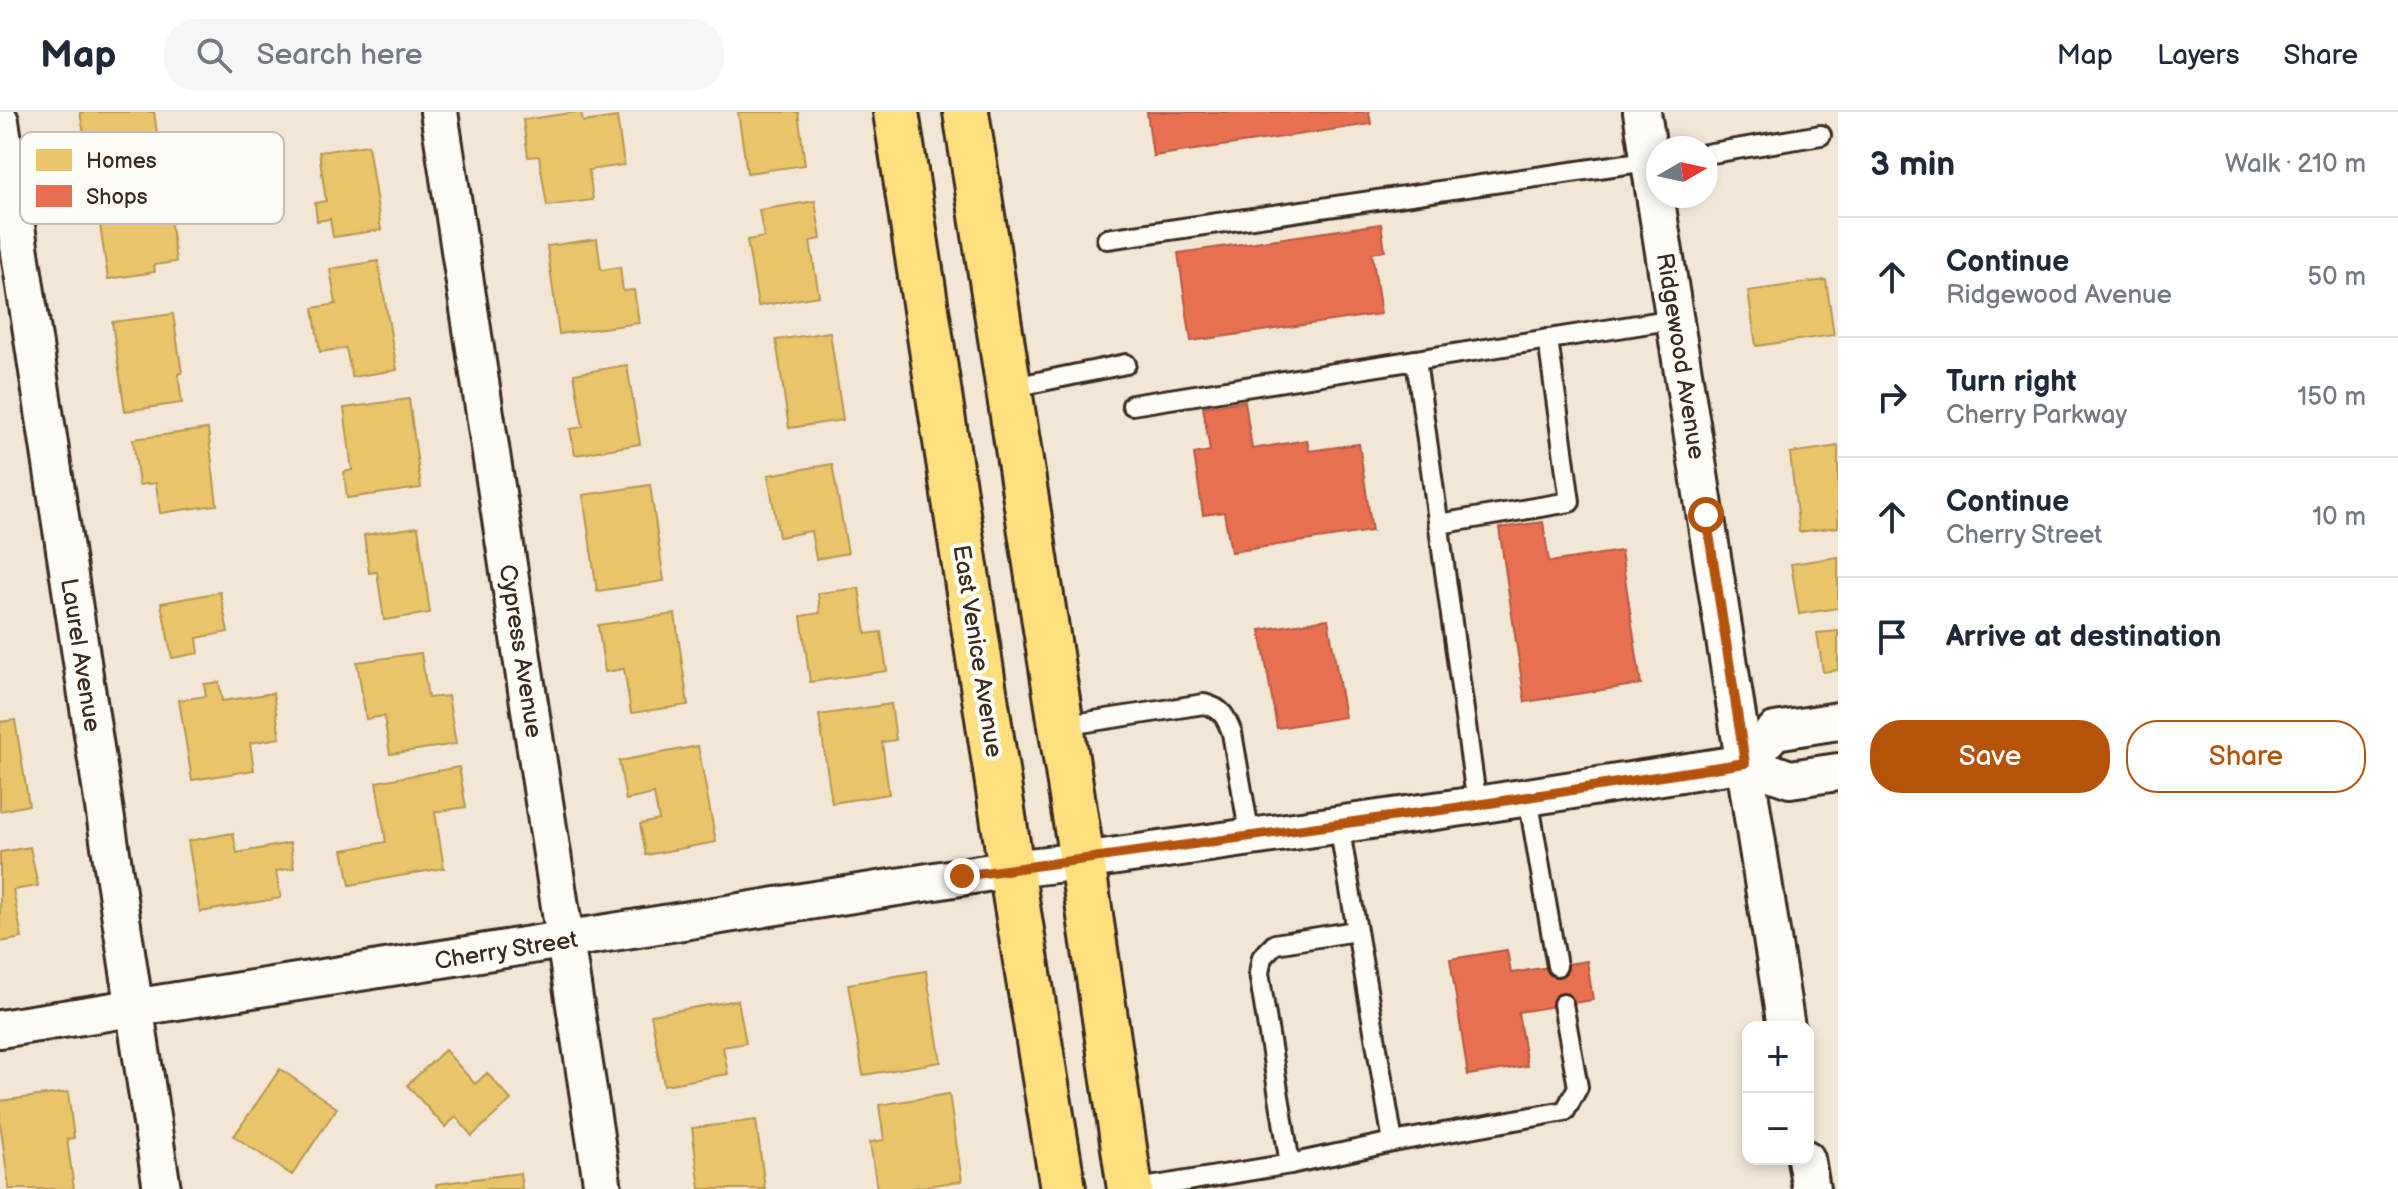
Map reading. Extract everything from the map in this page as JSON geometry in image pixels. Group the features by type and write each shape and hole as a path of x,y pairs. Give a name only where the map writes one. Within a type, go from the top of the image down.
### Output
{"main road":[{"name":"East Venice Avenue","path":"896,112 1063,1189"},
{"path":"966,112 1130,1189"}],"street":[{"name":"Cypress Avenue","path":"439,112 603,1189"},
{"name":"Ridgewood Avenue","path":"1642,112 1648,136"},
{"name":"Laurel Avenue","path":"0,121 162,1189"},
{"name":"Ridgewood Avenue","path":"1660,208 1785,1021"},
{"path":"1838,721 1775,731 1745,763 1790,779 1838,772"},
{"name":"Cherry Street","path":"0,1029 1011,869 1339,825 1745,763"},
{"path":"1807,1165 1811,1189"}],"lane":[{"path":"1718,152 1821,135"},
{"path":"1107,239 1646,161"},
{"path":"1132,405 1675,319"},
{"path":"1439,524 1570,502 1548,339"},
{"path":"1416,360 1477,805"},
{"path":"1009,388 1126,364"},
{"path":"1061,726 1204,704 1216,707 1226,717 1232,733 1250,837"},
{"path":"1528,797 1557,966"},
{"path":"1339,825 1393,1142"},
{"path":"1290,1164 1259,973 1262,957 1275,944 1356,931"},
{"path":"1138,1189 1290,1164 1565,1111 1578,1087 1563,1004"}],"building: Homes":[{"path":"80,112 154,112 157,132 84,132"},
{"path":"581,112 583,122 617,117 624,165 589,170 593,200 547,206 539,156 528,157 523,120"},
{"path":"738,112 798,112 805,165 747,173"},
{"path":"368,145 381,230 333,237 330,219 317,221 315,203 326,201 319,152"},
{"path":"815,201 821,239 810,241 819,296 758,306 747,240 764,237 759,210"},
{"path":"100,224 171,224 176,262 154,265 155,272 108,279"},
{"path":"597,239 601,270 620,267 623,291 634,290 639,323 559,334 547,246"},
{"path":"378,261 397,370 352,377 346,348 320,352 313,308 336,304 330,269"},
{"path":"1826,280 1834,335 1756,346 1748,291"},
{"path":"173,314 182,373 178,374 182,403 125,411 112,322"},
{"path":"830,332 843,420 789,428 776,340"},
{"path":"627,365 640,444 575,455 570,429 583,427 574,374"},
{"path":"409,399 421,488 347,498 344,472 352,470 344,408"},
{"path":"208,429 217,505 160,513 156,483 139,485 133,439"},
{"path":"1838,446 1838,527 1799,532 1790,453"},
{"path":"832,464 848,553 816,559 811,531 779,537 768,475"},
{"path":"650,485 664,581 597,591 583,495"},
{"path":"418,527 430,613 384,620 377,572 369,573 364,535"},
{"path":"1838,557 1838,608 1799,614 1791,564"},
{"path":"859,588 866,634 881,632 887,671 810,682 801,616 820,613 818,593"},
{"path":"220,592 228,632 197,638 199,653 172,658 161,603"},
{"path":"675,614 688,705 631,713 624,669 605,672 598,625"},
{"path":"1838,631 1838,670 1823,672 1817,633"},
{"path":"421,653 428,698 448,696 456,744 390,754 384,716 366,719 357,662"},
{"path":"219,682 222,701 273,693 280,738 250,743 254,770 192,780 179,700 206,696 204,684"},
{"path":"891,704 896,740 882,742 889,794 832,803 819,715"},
{"path":"15,720 29,805 0,811 0,722"},
{"path":"698,746 716,842 646,855 640,824 659,820 654,794 626,800 619,761"},
{"path":"459,767 466,807 435,812 444,868 350,885 343,850 386,842 376,782"},
{"path":"233,833 237,853 290,843 294,868 276,871 281,898 200,912 188,841"},
{"path":"30,847 38,886 13,890 22,938 0,942 0,852"},
{"path":"926,971 941,1062 863,1075 848,984"},
{"path":"738,1000 746,1043 723,1047 728,1074 664,1085 651,1015"},
{"path":"445,1050 475,1084 487,1073 511,1100 472,1136 456,1117 445,1127 407,1085"},
{"path":"280,1069 337,1108 292,1175 234,1136"},
{"path":"68,1092 74,1138 67,1139 74,1189 9,1189 0,1101"},
{"path":"949,1094 962,1181 906,1189 877,1189 870,1142 884,1140 879,1105"},
{"path":"756,1120 765,1189 700,1189 692,1128"},
{"path":"520,1173 522,1189 437,1189 436,1184"}],"building: Shops":[{"path":"1147,112 1369,112 1371,124 1153,156"},
{"path":"1381,224 1385,251 1372,253 1381,314 1191,341 1178,253"},
{"path":"1245,401 1252,449 1307,440 1309,451 1359,444 1372,531 1231,552 1224,512 1203,515 1194,454 1210,451 1203,407"},
{"path":"1543,522 1549,562 1621,551 1641,684 1525,702 1499,528"},
{"path":"1328,619 1345,717 1277,728 1260,630"},
{"path":"1507,950 1511,973 1587,961 1593,1000 1518,1012 1527,1066 1468,1075 1450,959"}],"route":[{"path":"962,876 1477,805 1745,763 1706,515"}]}
